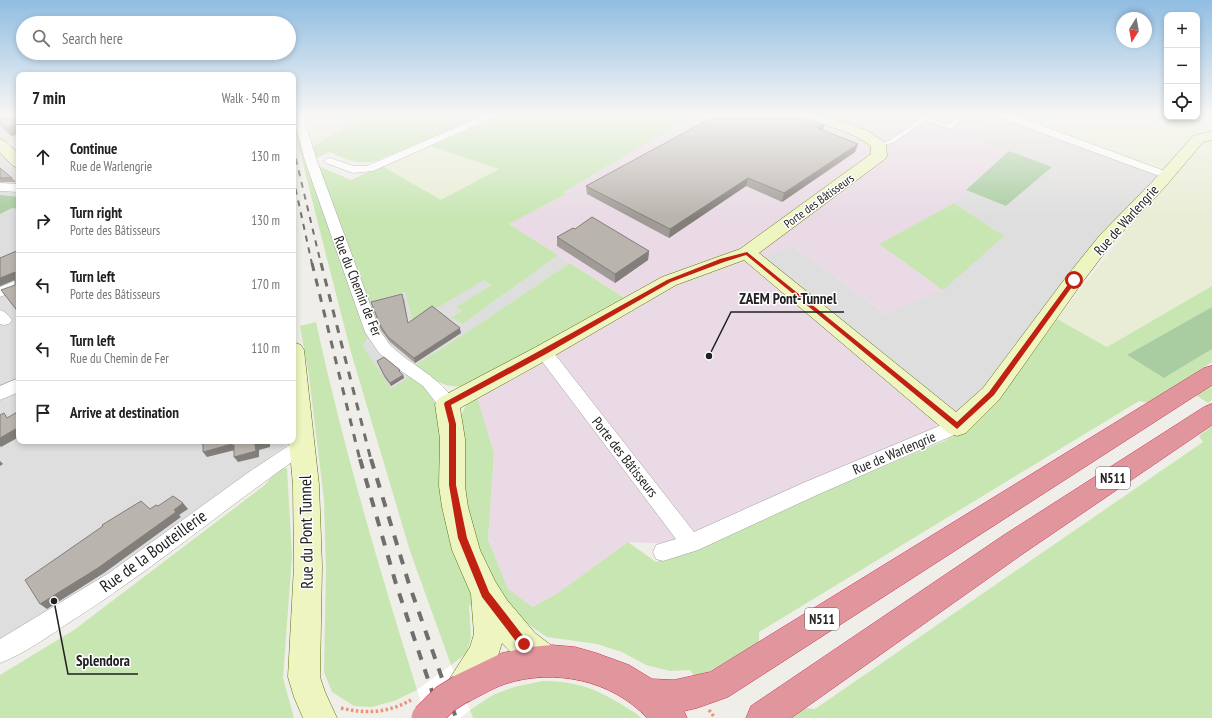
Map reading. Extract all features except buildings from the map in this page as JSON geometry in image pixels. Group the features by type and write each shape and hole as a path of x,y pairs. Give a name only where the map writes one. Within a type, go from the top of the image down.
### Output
{"highway":[{"name":"N511","path":"647,695 674,696 697,692 717,686 1212,374"},
{"name":"N511","path":"763,718 1014,544 1212,413"},
{"path":"423,713 461,690 507,667 546,660 581,663 615,675 647,695 670,718"}],"street":[{"path":"6,150 16,160"},
{"name":"Rue du Chemin de Fer","path":"308,150 373,332 385,349 403,364 429,382 447,404 452,424 452,485 462,538 485,594 524,644 546,660"},
{"path":"330,161 353,170 369,169 414,150"},
{"name":"Porte des Bâtisseurs","path":"447,404 544,352 669,281 747,253 874,161 879,156 878,150"},
{"path":"1096,150 1166,175"},
{"name":"Rue de Warlengrie","path":"663,552 691,543 810,489 957,426 991,394 1074,280 1102,245 1159,184 1189,150"},
{"path":"0,187 16,188"},
{"path":"747,253 957,426"},
{"path":"0,292 16,285"},
{"name":"Porte des Bâtisseurs","path":"544,352 691,543"},
{"name":"Rue du Pont Tunnel","path":"296,378 306,485 308,566 304,677 310,697 324,716"},
{"path":"0,394 16,386"},
{"name":"Rue de la Bouteillerie","path":"0,652 65,614 117,579 254,477 303,445"},
{"name":"Rue du Chemin de Fer","path":"461,690 484,654 489,634 485,594"}],"path":[{"path":"324,716 341,708 355,712 374,713 392,710 423,713"}],"shaded area":[{"path":"0,150 7,150 16,157 16,444 288,444 57,613 0,649"},
{"path":"636,150 1005,150 1009,151 954,203 879,244 943,290 885,314 793,246 761,257 936,417 936,428 673,544 628,542 555,595 531,607 508,589 488,538 494,453 477,397 640,307 509,224 566,194 564,192"},
{"path":"1003,150 1102,150 1163,172 965,412 951,411 761,257 793,246 885,314 1004,236 954,203 966,190 1006,206 1052,167"},
{"path":"558,255 570,263 463,335 415,365 412,375 391,390 363,346 358,305 405,292 413,322 483,279 491,285 456,307 462,311 452,319 463,324"}],"green space":[{"path":"299,150 307,150 367,338 363,346 391,389 412,375 429,392 438,409 476,600 469,606 471,637 467,653 451,665 410,551 350,349"},
{"path":"311,150 403,150 376,161 369,162 352,161 330,152 316,158 319,166 351,180 382,166 441,200 499,169 441,150 636,150 564,192 566,194 509,224 558,255 463,324 451,318 462,311 456,307 491,285 484,280 413,322 405,292 366,303"},
{"path":"422,150 441,150 499,169 441,201 382,166"},
{"path":"1102,150 1185,150 1163,172"},
{"path":"1197,150 1212,150 1212,286 1107,347 1057,319 1170,176"},
{"path":"1009,151 1052,167 1006,206 966,190"},
{"path":"0,195 16,197 16,209 12,208 0,214"},
{"path":"954,203 1004,236 943,290 879,244"},
{"path":"570,263 625,298 467,386 451,386 439,382 415,365 463,335"},
{"path":"1212,286 1212,307 1127,355 1164,378 1212,349 1212,362 1149,403 1139,401 759,632 759,643 701,676 695,677 690,670 670,671 646,665 622,652 597,644 547,637 529,625 517,614 511,616 480,555 465,496 462,414 466,404 477,397 494,453 488,539 508,589 532,607 555,595 628,542 656,562 944,441 972,425 1000,397 1057,319 1107,347"},
{"path":"1212,307 1212,349 1164,378 1127,355"},
{"path":"316,322 362,507 417,690 394,701 372,707 354,706 332,692 324,672 326,569 324,500 309,376 300,326"},
{"path":"1212,385 1212,400 1208,403 1196,395"},
{"path":"1212,426 1212,718 791,718 802,708 815,709 1203,442 1199,436"},
{"path":"287,468 292,556 283,678 294,718 0,718 0,675 74,630 265,485 278,469"},
{"path":"543,681 571,683 583,686 603,694 637,714 641,718 473,718 470,710 493,695 514,687"}],"pier":[{"path":"451,665 470,710 460,718 426,718 417,690"}],"railway":[{"path":"296,160 321,264"},
{"path":"296,191 312,264"},
{"path":"312,263 360,460"},
{"path":"321,263 371,460"},
{"path":"360,459 396,584 441,718"},
{"path":"371,459 409,584 456,718"}],"place":[{"name":"ZAEM Pont-Tunnel","path":"709,356"},
{"name":"Splendora","path":"54,601"}],"route":[{"path":"524,644 485,594 462,538 452,485 452,424 447,404 544,352 669,281 747,253 933,404 957,426 991,394 1074,280"}]}
